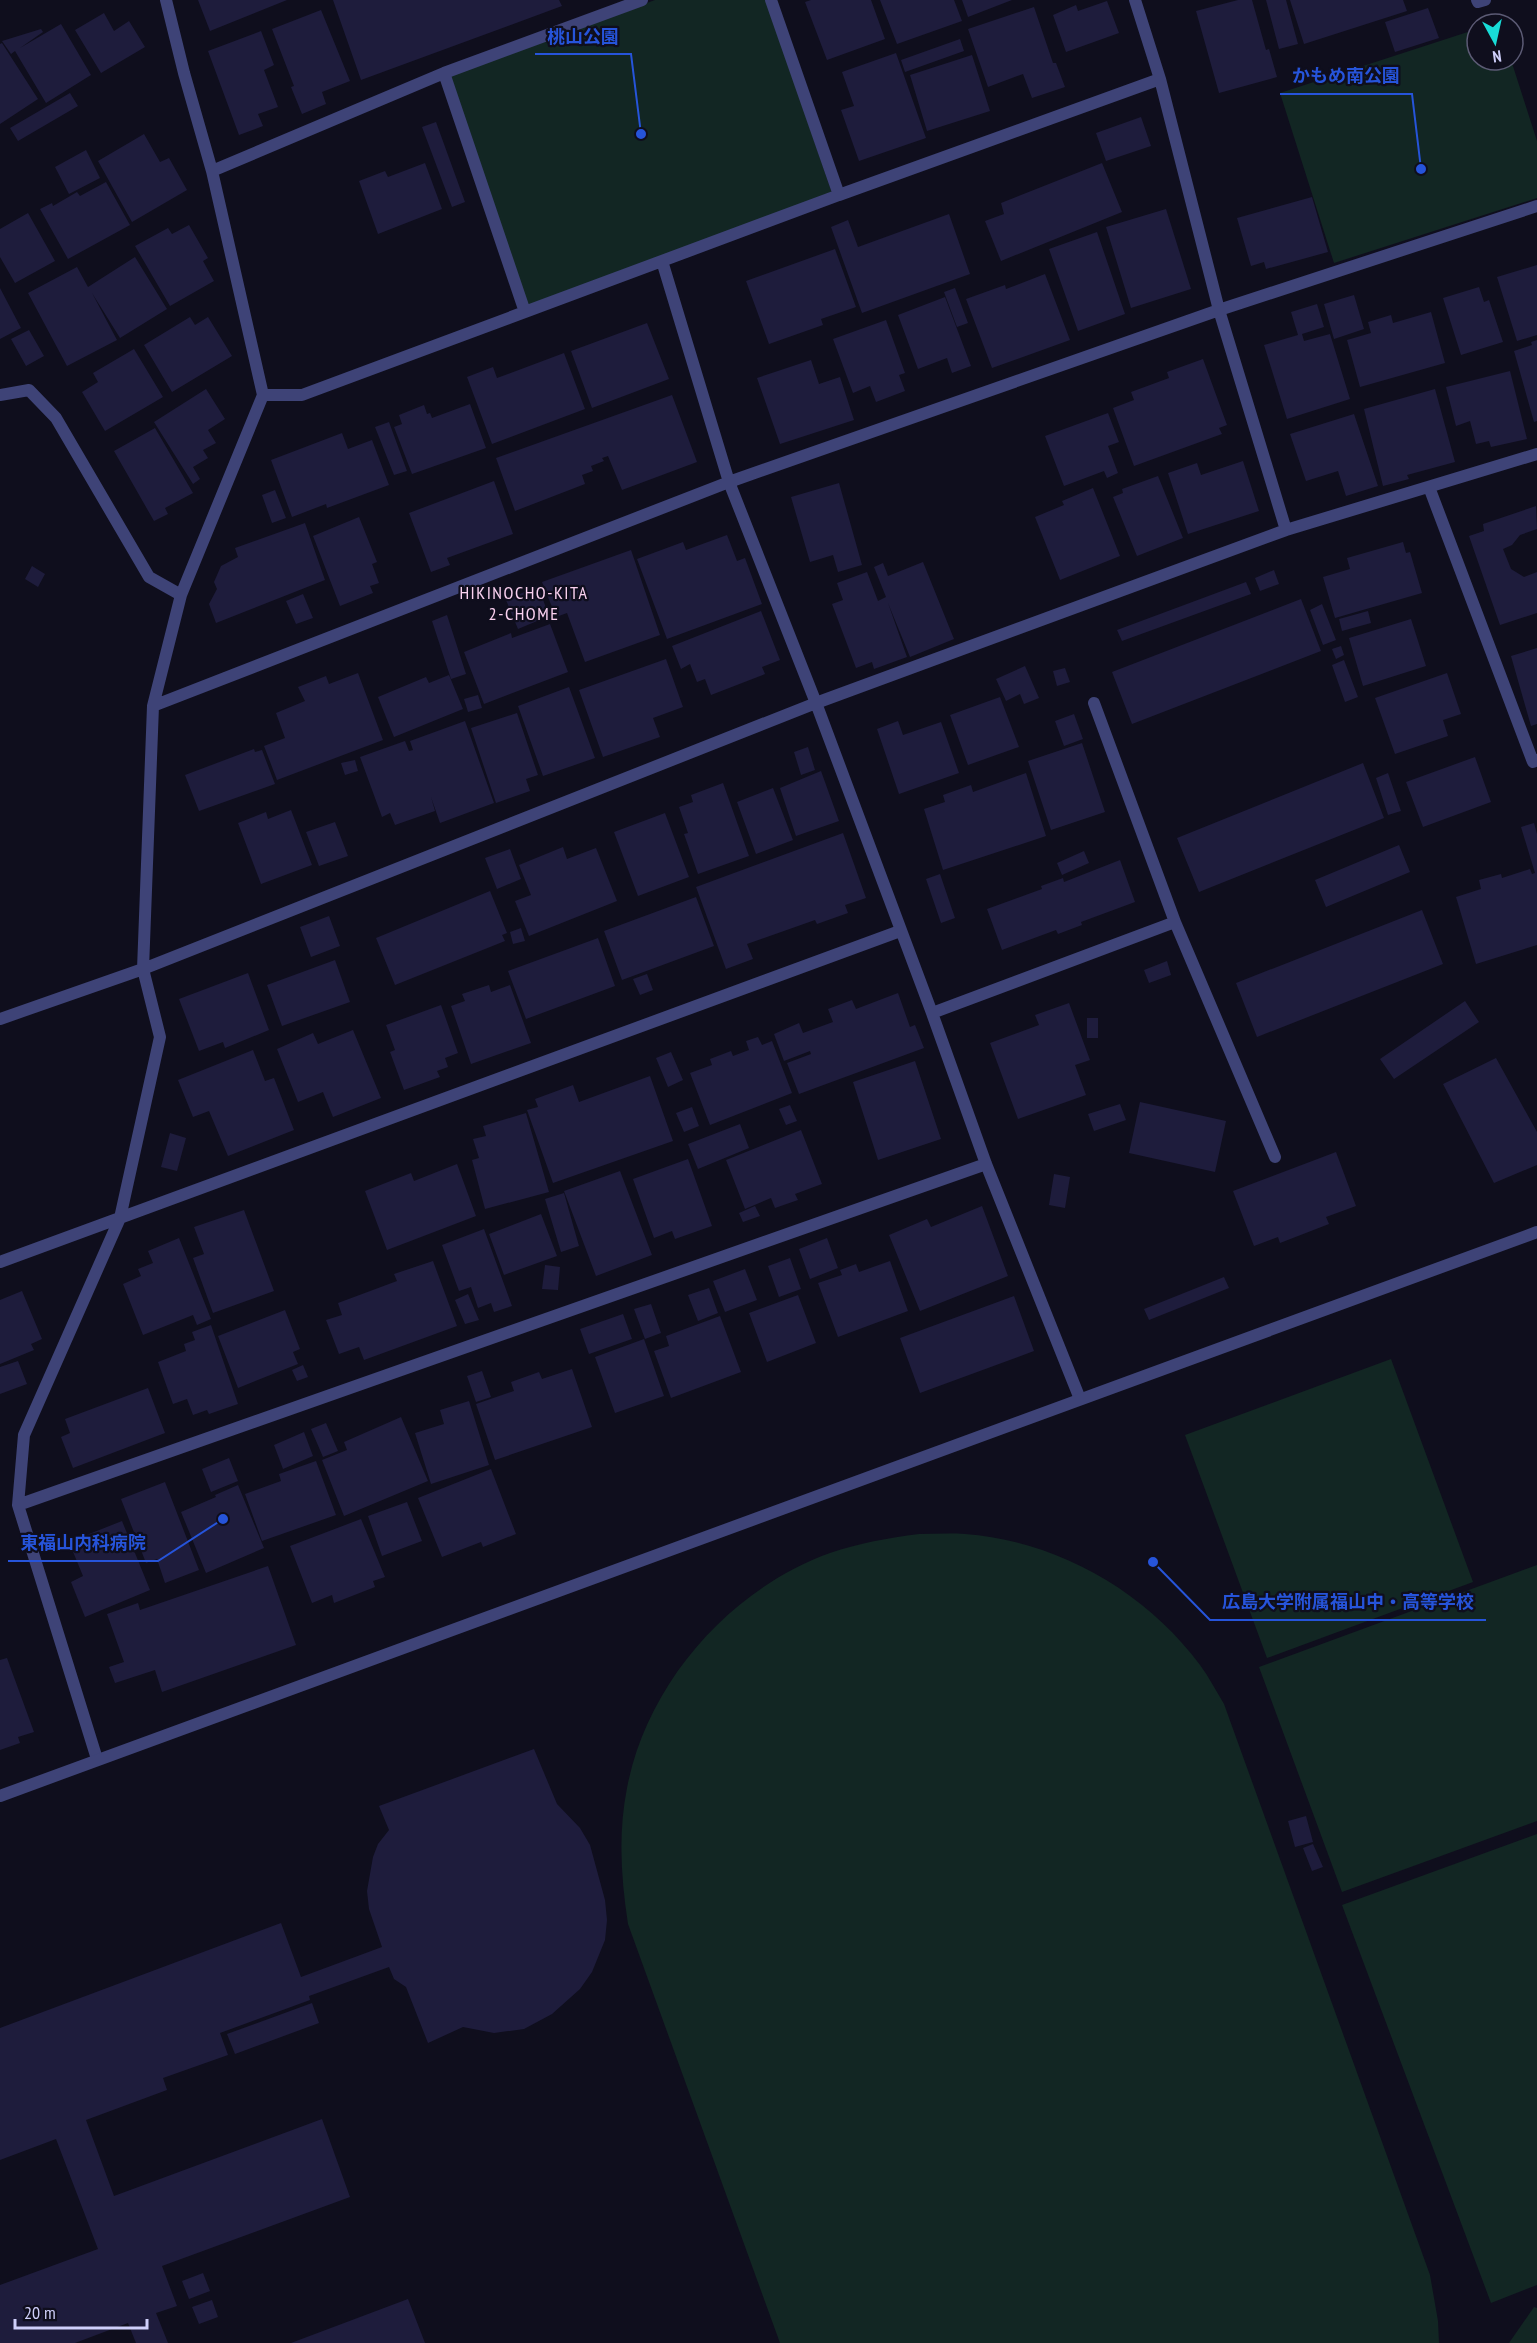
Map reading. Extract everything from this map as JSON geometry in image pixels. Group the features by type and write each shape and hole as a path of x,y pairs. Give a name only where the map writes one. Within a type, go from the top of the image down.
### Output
{"street":[{"path":"97,1759 18,1505 24,1435 120,1218 160,1037 144,969 153,706 181,595 263,395 212,171 166,0"},
{"path":"212,171 444,74 642,0"},
{"path":"771,0 838,195"},
{"path":"1135,0 1160,79 1219,310 1286,530"},
{"path":"1477,0 1478,2 1485,0"},
{"path":"444,74 525,312"},
{"path":"263,395 302,395 838,195 1160,79"},
{"path":"153,706 729,482 1219,310 1537,206"},
{"path":"663,261 729,482 816,703 986,1164 1080,1399"},
{"path":"0,395 29,390 56,418 149,577 181,595"},
{"path":"0,1019 144,969 816,703 1286,530 1537,454"},
{"path":"1429,487 1533,762 1537,760"},
{"path":"1094,703 1175,922 1275,1157"},
{"path":"932,1013 1175,922"},
{"path":"0,1262 900,931"},
{"path":"18,1505 986,1164"},
{"path":"0,1796 1537,1232"}],"green space":[{"path":"655,0 766,0 832,193 528,306 449,76"},
{"path":"1465,33 1465,72 1515,72 1537,141 1537,198 1334,263 1280,93"},
{"path":"1391,1359 1473,1582 1267,1658 1185,1435"},
{"path":"919,1534 965,1534 999,1539 1033,1547 1096,1574 1153,1614 1178,1638 1206,1674 1224,1704 1430,2275 1438,2321 1439,2343 780,2343 628,1924 622,1856 624,1805 637,1749 653,1712 674,1677 698,1645 727,1615 759,1590 793,1569 830,1553 874,1541"},
{"path":"1537,1565 1537,1821 1342,1892 1259,1667"},
{"path":"1537,1834 1537,2285 1491,2303 1342,1905"},
{"path":"1534,2307 1537,2308 1537,2343 1509,2343"}],"building":[{"path":"198,0 287,0 210,31"},
{"path":"333,0 559,0 562,6 361,80"},
{"path":"811,0 871,0 885,39 827,60 805,2"},
{"path":"880,0 954,0 962,21 897,44"},
{"path":"962,0 1012,0 968,17"},
{"path":"1238,0 1252,0 1266,50 1269,49 1277,77 1219,93 1196,11"},
{"path":"1266,0 1286,0 1298,44 1279,49"},
{"path":"1290,0 1403,0 1407,11 1304,44"},
{"path":"1107,1 1119,33 1066,52 1053,15 1076,5 1078,11"},
{"path":"1034,7 1053,63 1056,63 1065,87 1032,98 1023,74 988,87 968,29"},
{"path":"1428,8 1439,38 1395,52 1385,22"},
{"path":"321,10 350,81 322,92 326,104 302,114 272,29"},
{"path":"104,13 114,31 129,21 145,47 101,73 75,30"},
{"path":"61,24 91,75 46,103 15,51 11,54 2,41 41,29 43,32 20,48"},
{"path":"261,31 274,65 264,70 278,107 258,114 263,126 239,135 208,51"},
{"path":"960,39 964,51 905,72 901,60"},
{"path":"2,43 38,99 0,124 0,44"},
{"path":"896,53 926,138 859,161 841,110 854,106 842,72"},
{"path":"972,55 990,111 927,131 910,75"},
{"path":"70,93 78,106 18,141 10,128"},
{"path":"1141,117 1151,146 1106,161 1096,133"},
{"path":"436,122 465,202 452,207 422,127"},
{"path":"144,134 160,162 169,158 187,190 132,222 98,161"},
{"path":"86,150 100,178 69,194 55,167"},
{"path":"425,163 442,209 378,234 359,181 385,171 388,177"},
{"path":"1102,163 1122,212 1001,261 985,221 1004,214 1001,203"},
{"path":"106,182 130,225 68,259 40,209 52,203 53,206 77,192 80,196"},
{"path":"1312,197 1328,252 1266,269 1264,262 1251,266 1237,218"},
{"path":"1166,209 1191,289 1131,308 1106,227"},
{"path":"28,213 55,261 15,283 0,257 0,229"},
{"path":"949,214 970,274 862,313 831,227 848,220 858,247"},
{"path":"189,225 208,258 203,261 214,281 170,306 135,246 168,228 172,234"},
{"path":"1097,232 1125,314 1078,331 1049,249"},
{"path":"835,249 856,307 821,319 823,325 769,344 746,281"},
{"path":"135,257 167,309 120,338 92,293 117,340 67,366 28,293 77,267 88,287"},
{"path":"1537,265 1537,335 1517,341 1497,277"},
{"path":"1045,274 1070,340 992,368 966,299 1005,285 1006,289"},
{"path":"1479,287 1484,302 1489,300 1503,342 1461,355 1443,298"},
{"path":"0,288 21,328 0,339"},
{"path":"955,288 968,323 957,327 944,292"},
{"path":"1354,295 1364,329 1334,339 1324,304"},
{"path":"945,297 971,366 952,373 947,358 918,369 898,315"},
{"path":"1317,304 1324,327 1302,334 1304,341 1330,334 1350,399 1287,419 1264,345 1298,335 1291,312"},
{"path":"1431,312 1445,363 1360,387 1347,340 1371,333 1368,322 1391,315 1393,323"},
{"path":"190,317 195,325 208,317 232,356 172,392 144,345"},
{"path":"886,320 905,373 899,375 905,391 876,402 870,386 853,393 833,339"},
{"path":"647,323 669,379 592,408 571,351"},
{"path":"29,330 44,356 26,366 11,339"},
{"path":"1537,340 1537,421 1534,422 1514,351 1532,345 1531,342"},
{"path":"134,349 163,397 105,431 82,392 98,382 93,373"},
{"path":"564,353 585,409 492,444 467,377 493,367 497,378"},
{"path":"1203,359 1227,425 1219,428 1222,434 1134,466 1113,408 1134,400 1131,392 1169,378 1167,372"},
{"path":"811,360 819,384 840,377 854,420 780,444 757,378"},
{"path":"1510,371 1527,439 1491,447 1489,441 1476,444 1470,421 1456,426 1446,387"},
{"path":"206,389 225,419 208,430 216,443 203,450 208,458 193,467 200,479 193,484 154,422"},
{"path":"1435,389 1455,462 1407,475 1409,479 1383,486 1364,409"},
{"path":"672,395 697,462 622,490 608,456 602,458 604,461 591,466 593,471 582,475 585,484 515,511 496,458"},
{"path":"470,404 486,448 412,474 394,427 402,424 399,415 424,405 427,414 430,413 432,418"},
{"path":"1108,413 1119,442 1108,446 1118,473 1107,478 1104,471 1064,486 1045,436"},
{"path":"1354,414 1378,486 1346,496 1338,471 1306,481 1290,434"},
{"path":"389,422 407,471 394,475 375,427"},
{"path":"155,428 193,493 165,508 168,514 154,521 114,451"},
{"path":"342,433 348,449 372,440 389,485 327,508 326,504 292,517 271,460"},
{"path":"1243,461 1259,511 1188,534 1168,473 1197,463 1201,475"},
{"path":"1158,476 1183,538 1137,556 1113,497 1123,493 1122,489"},
{"path":"494,481 513,534 447,558 450,565 431,572 409,513"},
{"path":"839,483 862,565 838,572 833,555 810,562 791,497"},
{"path":"1093,488 1120,556 1060,580 1035,517 1064,505 1062,501"},
{"path":"275,490 286,518 272,523 262,495"},
{"path":"1536,506 1537,529 1520,535 1512,545 1503,549 1511,569 1524,577 1537,572 1537,613 1500,625 1469,536 1484,531 1483,524"},
{"path":"359,517 377,562 372,564 379,583 370,586 373,593 340,606 313,536"},
{"path":"305,523 325,580 216,623 209,604 217,589 214,582 221,566 238,557 235,548"},
{"path":"727,535 737,561 745,558 762,604 667,639 637,559 683,542 686,550"},
{"path":"1403,542 1406,553 1410,552 1422,593 1335,618 1323,577 1350,569 1347,558"},
{"path":"631,550 660,635 585,662 567,613 556,617 542,582"},
{"path":"923,562 954,639 910,657 888,603 907,657 874,669 872,662 856,668 832,604 843,600 837,583 867,572 878,601 886,597 874,567 883,563 888,576"},
{"path":"32,566 45,574 38,587 25,579"},
{"path":"1274,570 1279,584 1260,591 1255,578"},
{"path":"1246,582 1251,594 1122,641 1117,630"},
{"path":"538,586 549,616 518,629 506,600"},
{"path":"303,594 313,618 296,624 286,601"},
{"path":"1301,599 1321,651 1132,724 1112,672"},
{"path":"1322,604 1336,640 1323,645 1310,610"},
{"path":"761,611 780,660 762,667 765,674 711,695 705,679 697,682 690,664 681,669 672,646"},
{"path":"1368,611 1371,623 1342,631 1339,619"},
{"path":"447,615 466,674 451,679 432,621"},
{"path":"1411,619 1426,666 1363,686 1349,638"},
{"path":"550,624 568,672 484,704 464,652 511,633 512,638"},
{"path":"1341,646 1344,655 1336,659 1332,649"},
{"path":"1537,648 1537,724 1531,726 1511,656"},
{"path":"666,659 683,707 653,718 660,737 603,757 579,690"},
{"path":"1344,660 1358,697 1345,702 1332,665"},
{"path":"1025,666 1039,698 1024,704 1020,694 1006,701 996,679"},
{"path":"1065,668 1070,682 1057,686 1053,671"},
{"path":"358,673 383,740 277,780 264,746 285,738 276,713 305,701 298,687 326,676 329,684"},
{"path":"1447,673 1461,714 1443,720 1448,736 1395,754 1375,698"},
{"path":"449,675 463,709 394,737 378,697 426,677 429,683"},
{"path":"569,687 595,758 543,776 518,706"},
{"path":"478,695 482,708 468,712 464,699"},
{"path":"1000,697 1019,747 968,765 950,715"},
{"path":"517,713 538,775 526,779 530,791 496,803 471,728"},
{"path":"1074,714 1083,739 1064,746 1055,721"},
{"path":"465,721 494,803 440,823 431,797 435,811 395,825 390,813 382,817 360,757 405,741 409,751 413,750 410,741"},
{"path":"898,721 903,735 941,722 959,773 899,794 877,729"},
{"path":"1082,743 1105,812 1051,830 1028,761"},
{"path":"808,747 815,770 801,775 794,752"},
{"path":"254,749 255,752 262,750 275,784 199,811 185,775"},
{"path":"1475,757 1491,802 1423,827 1406,782"},
{"path":"355,760 358,771 345,775 341,763"},
{"path":"1363,763 1384,818 1199,892 1177,838"},
{"path":"821,771 839,821 796,836 780,788"},
{"path":"1026,773 1046,836 943,870 924,809 945,802 943,795 971,785 973,792"},
{"path":"1388,773 1401,811 1388,815 1376,778"},
{"path":"723,783 749,856 698,874 684,834 688,833 679,807 693,802 691,795"},
{"path":"773,788 793,840 756,854 737,802"},
{"path":"291,810 312,865 261,884 238,823 266,812 268,819"},
{"path":"665,813 689,877 638,896 614,832"},
{"path":"335,822 348,856 319,866 306,832"},
{"path":"1534,823 1537,834 1537,945 1476,964 1456,897 1481,889 1479,880 1501,874 1502,878 1530,869 1532,874 1535,873 1521,827"},
{"path":"843,833 866,898 845,905 848,913 817,924 815,920 747,944 753,959 726,969 696,887"},
{"path":"1399,845 1410,872 1326,907 1315,880"},
{"path":"563,847 567,859 596,848 617,901 529,936 515,901 531,895 519,865"},
{"path":"510,849 521,879 497,889 485,858"},
{"path":"1084,851 1089,863 1062,875 1057,863"},
{"path":"1120,860 1135,902 1081,922 1082,925 1058,934 1056,930 1002,950 987,909 1042,889 1041,886 1063,878 1064,882"},
{"path":"940,874 955,918 941,923 926,879"},
{"path":"490,891 507,933 502,935 505,941 395,985 376,938"},
{"path":"696,897 714,946 622,980 604,931"},
{"path":"1422,910 1443,964 1257,1037 1236,983"},
{"path":"329,916 340,946 311,957 300,927"},
{"path":"521,928 525,941 513,944 510,932"},
{"path":"598,938 615,986 526,1019 508,971"},
{"path":"335,960 350,1002 282,1026 267,985"},
{"path":"1167,961 1171,975 1149,983 1144,970"},
{"path":"248,973 269,1030 225,1048 223,1042 199,1051 179,999"},
{"path":"647,974 653,990 640,995 633,979"},
{"path":"489,985 491,992 510,985 531,1043 471,1064 451,1006 465,1001 462,994"},
{"path":"898,993 910,1027 915,1025 924,1048 799,1094 787,1063 811,1054 810,1051 784,1061 774,1034 799,1023 803,1033 833,1022 828,1009 852,1000 856,1009"},
{"path":"1465,1001 1479,1022 1394,1079 1380,1059"},
{"path":"1069,1003 1090,1060 1075,1065 1086,1095 1018,1119 990,1043 1039,1025 1035,1015"},
{"path":"441,1005 458,1053 445,1058 448,1067 437,1071 440,1077 404,1090 390,1052 395,1050 386,1025"},
{"path":"1087,1018 1098,1018 1098,1038 1087,1038"},
{"path":"353,1030 381,1098 333,1117 323,1092 298,1102 277,1049 313,1033 318,1044"},
{"path":"758,1037 762,1045 772,1041 792,1093 710,1125 690,1073 712,1065 710,1059 731,1051 733,1056 749,1050 746,1041"},
{"path":"253,1050 265,1081 274,1078 294,1130 228,1156 209,1111 193,1117 178,1080"},
{"path":"671,1052 683,1080 668,1087 656,1058"},
{"path":"1496,1058 1537,1132 1537,1165 1494,1183 1443,1084"},
{"path":"915,1061 941,1139 878,1160 853,1082"},
{"path":"650,1076 673,1141 553,1183 527,1110 538,1107 535,1099 573,1085 579,1102"},
{"path":"1140,1102 1226,1121 1215,1172 1129,1153"},
{"path":"1120,1104 1126,1120 1094,1131 1088,1114"},
{"path":"790,1105 797,1121 786,1125 779,1109"},
{"path":"692,1107 699,1126 684,1132 676,1113"},
{"path":"526,1113 549,1192 485,1209 472,1160 479,1158 473,1139 486,1136 483,1126"},
{"path":"740,1124 749,1148 698,1169 688,1144"},
{"path":"801,1130 822,1184 795,1194 798,1200 775,1208 771,1198 745,1209 726,1160"},
{"path":"170,1133 186,1138 177,1171 161,1167"},
{"path":"1336,1152 1356,1206 1326,1217 1329,1224 1280,1243 1278,1237 1254,1246 1233,1191"},
{"path":"688,1159 712,1226 675,1239 672,1231 654,1238 633,1179"},
{"path":"457,1164 476,1216 387,1250 365,1191 411,1173 414,1181"},
{"path":"620,1171 652,1255 596,1276 564,1191"},
{"path":"1054,1174 1070,1177 1065,1208 1049,1205"},
{"path":"564,1193 579,1246 561,1252 545,1199"},
{"path":"755,1206 760,1216 743,1222 739,1213"},
{"path":"982,1206 1008,1276 920,1311 889,1235 927,1219 931,1227"},
{"path":"244,1210 274,1291 213,1313 193,1258 204,1254 194,1227"},
{"path":"541,1214 557,1256 504,1275 489,1234"},
{"path":"484,1229 512,1306 494,1312 491,1303 478,1308 471,1287 459,1291 442,1245"},
{"path":"179,1238 211,1319 197,1325 193,1315 143,1335 123,1284 141,1276 138,1269 153,1263 148,1251"},
{"path":"827,1238 838,1268 810,1279 799,1249"},
{"path":"790,1258 801,1289 779,1297 768,1266"},
{"path":"433,1261 457,1326 364,1360 359,1347 339,1354 326,1320 342,1315 338,1303 397,1281 394,1274"},
{"path":"890,1261 908,1311 838,1337 818,1283 842,1275 840,1270 856,1264 859,1272"},
{"path":"545,1265 560,1267 558,1290 542,1289"},
{"path":"745,1269 757,1300 725,1312 713,1281"},
{"path":"1224,1277 1229,1288 1149,1320 1144,1309"},
{"path":"709,1288 718,1313 698,1321 688,1295"},
{"path":"22,1291 42,1339 31,1344 34,1350 0,1364 0,1300"},
{"path":"468,1294 479,1320 465,1324 455,1300"},
{"path":"798,1295 816,1343 767,1362 749,1313"},
{"path":"1014,1296 1034,1351 920,1393 900,1338"},
{"path":"651,1304 661,1333 645,1339 634,1309"},
{"path":"285,1310 300,1349 293,1352 298,1364 238,1388 218,1336"},
{"path":"623,1314 632,1339 589,1354 580,1329"},
{"path":"720,1316 741,1372 671,1398 654,1351 669,1346 666,1336"},
{"path":"211,1325 238,1404 209,1414 207,1410 193,1415 187,1399 173,1404 158,1362 186,1351 184,1344 195,1340 192,1332"},
{"path":"644,1339 664,1396 615,1413 595,1357"},
{"path":"18,1361 27,1384 0,1394 0,1367"},
{"path":"303,1365 308,1377 297,1381 292,1370"},
{"path":"572,1369 592,1427 495,1460 476,1404 514,1391 511,1382 539,1372 542,1379"},
{"path":"482,1371 491,1397 476,1402 467,1376"},
{"path":"148,1388 165,1433 73,1468 61,1437 70,1433 65,1419"},
{"path":"469,1401 489,1465 431,1484 415,1433 444,1424 440,1410"},
{"path":"401,1417 428,1481 344,1516 322,1460 347,1450 344,1442"},
{"path":"326,1423 338,1451 323,1457 311,1429"},
{"path":"304,1432 313,1456 283,1469 274,1445"},
{"path":"229,1458 238,1481 211,1492 202,1469"},
{"path":"316,1461 336,1515 262,1541 245,1494 281,1481 279,1474"},
{"path":"491,1469 516,1534 483,1547 481,1542 442,1557 418,1498"},
{"path":"165,1482 199,1570 165,1583 157,1559 146,1563 121,1499"},
{"path":"238,1485 264,1548 206,1573 181,1512"},
{"path":"407,1502 422,1541 382,1556 368,1516"},
{"path":"361,1519 385,1577 373,1581 375,1587 334,1603 332,1595 312,1603 290,1546"},
{"path":"122,1521 150,1590 85,1617 71,1582 83,1576 69,1542"},
{"path":"268,1566 296,1645 162,1692 155,1670 115,1683 109,1667 124,1662 107,1614 138,1603 140,1610"},
{"path":"7,1658 34,1732 18,1737 20,1743 0,1750 0,1660"},
{"path":"534,1749 557,1804 580,1828 590,1845 605,1900 607,1920 605,1940 592,1972 580,1989 552,2014 524,2029 494,2033 463,2027 428,2043 406,1987 394,1979 389,1967 309,1996 310,2000 220,2033 228,2055 163,2078 167,2090 86,2120 114,2196 322,2119 350,2197 162,2266 177,2306 156,2313 168,2343 136,2343 128,2323 75,2343 0,2343 0,2285 98,2249 56,2139 0,2160 0,2028 281,1923 301,1977 382,1947 369,1909 367,1891 373,1857 378,1844 389,1830 379,1806"},
{"path":"1306,1816 1313,1842 1295,1847 1288,1821"},
{"path":"1313,1844 1323,1867 1312,1871 1303,1848"},
{"path":"312,2003 319,2023 235,2054 227,2034"},
{"path":"203,2273 210,2291 189,2299 182,2281"},
{"path":"408,2299 425,2343 291,2343"},
{"path":"212,2300 218,2317 199,2324 192,2307"}],"place":[{"name":"桃山公園","path":"641,134"},
{"name":"かもめ南公園","path":"1421,169"},
{"name":"東福山内科病院","path":"223,1519"},
{"name":"広島大学附属福山中・高等学校","path":"1153,1562"}],"district":[{"name":"HIKINOCHO-KITA 2-CHOME","path":"524,603"}]}
